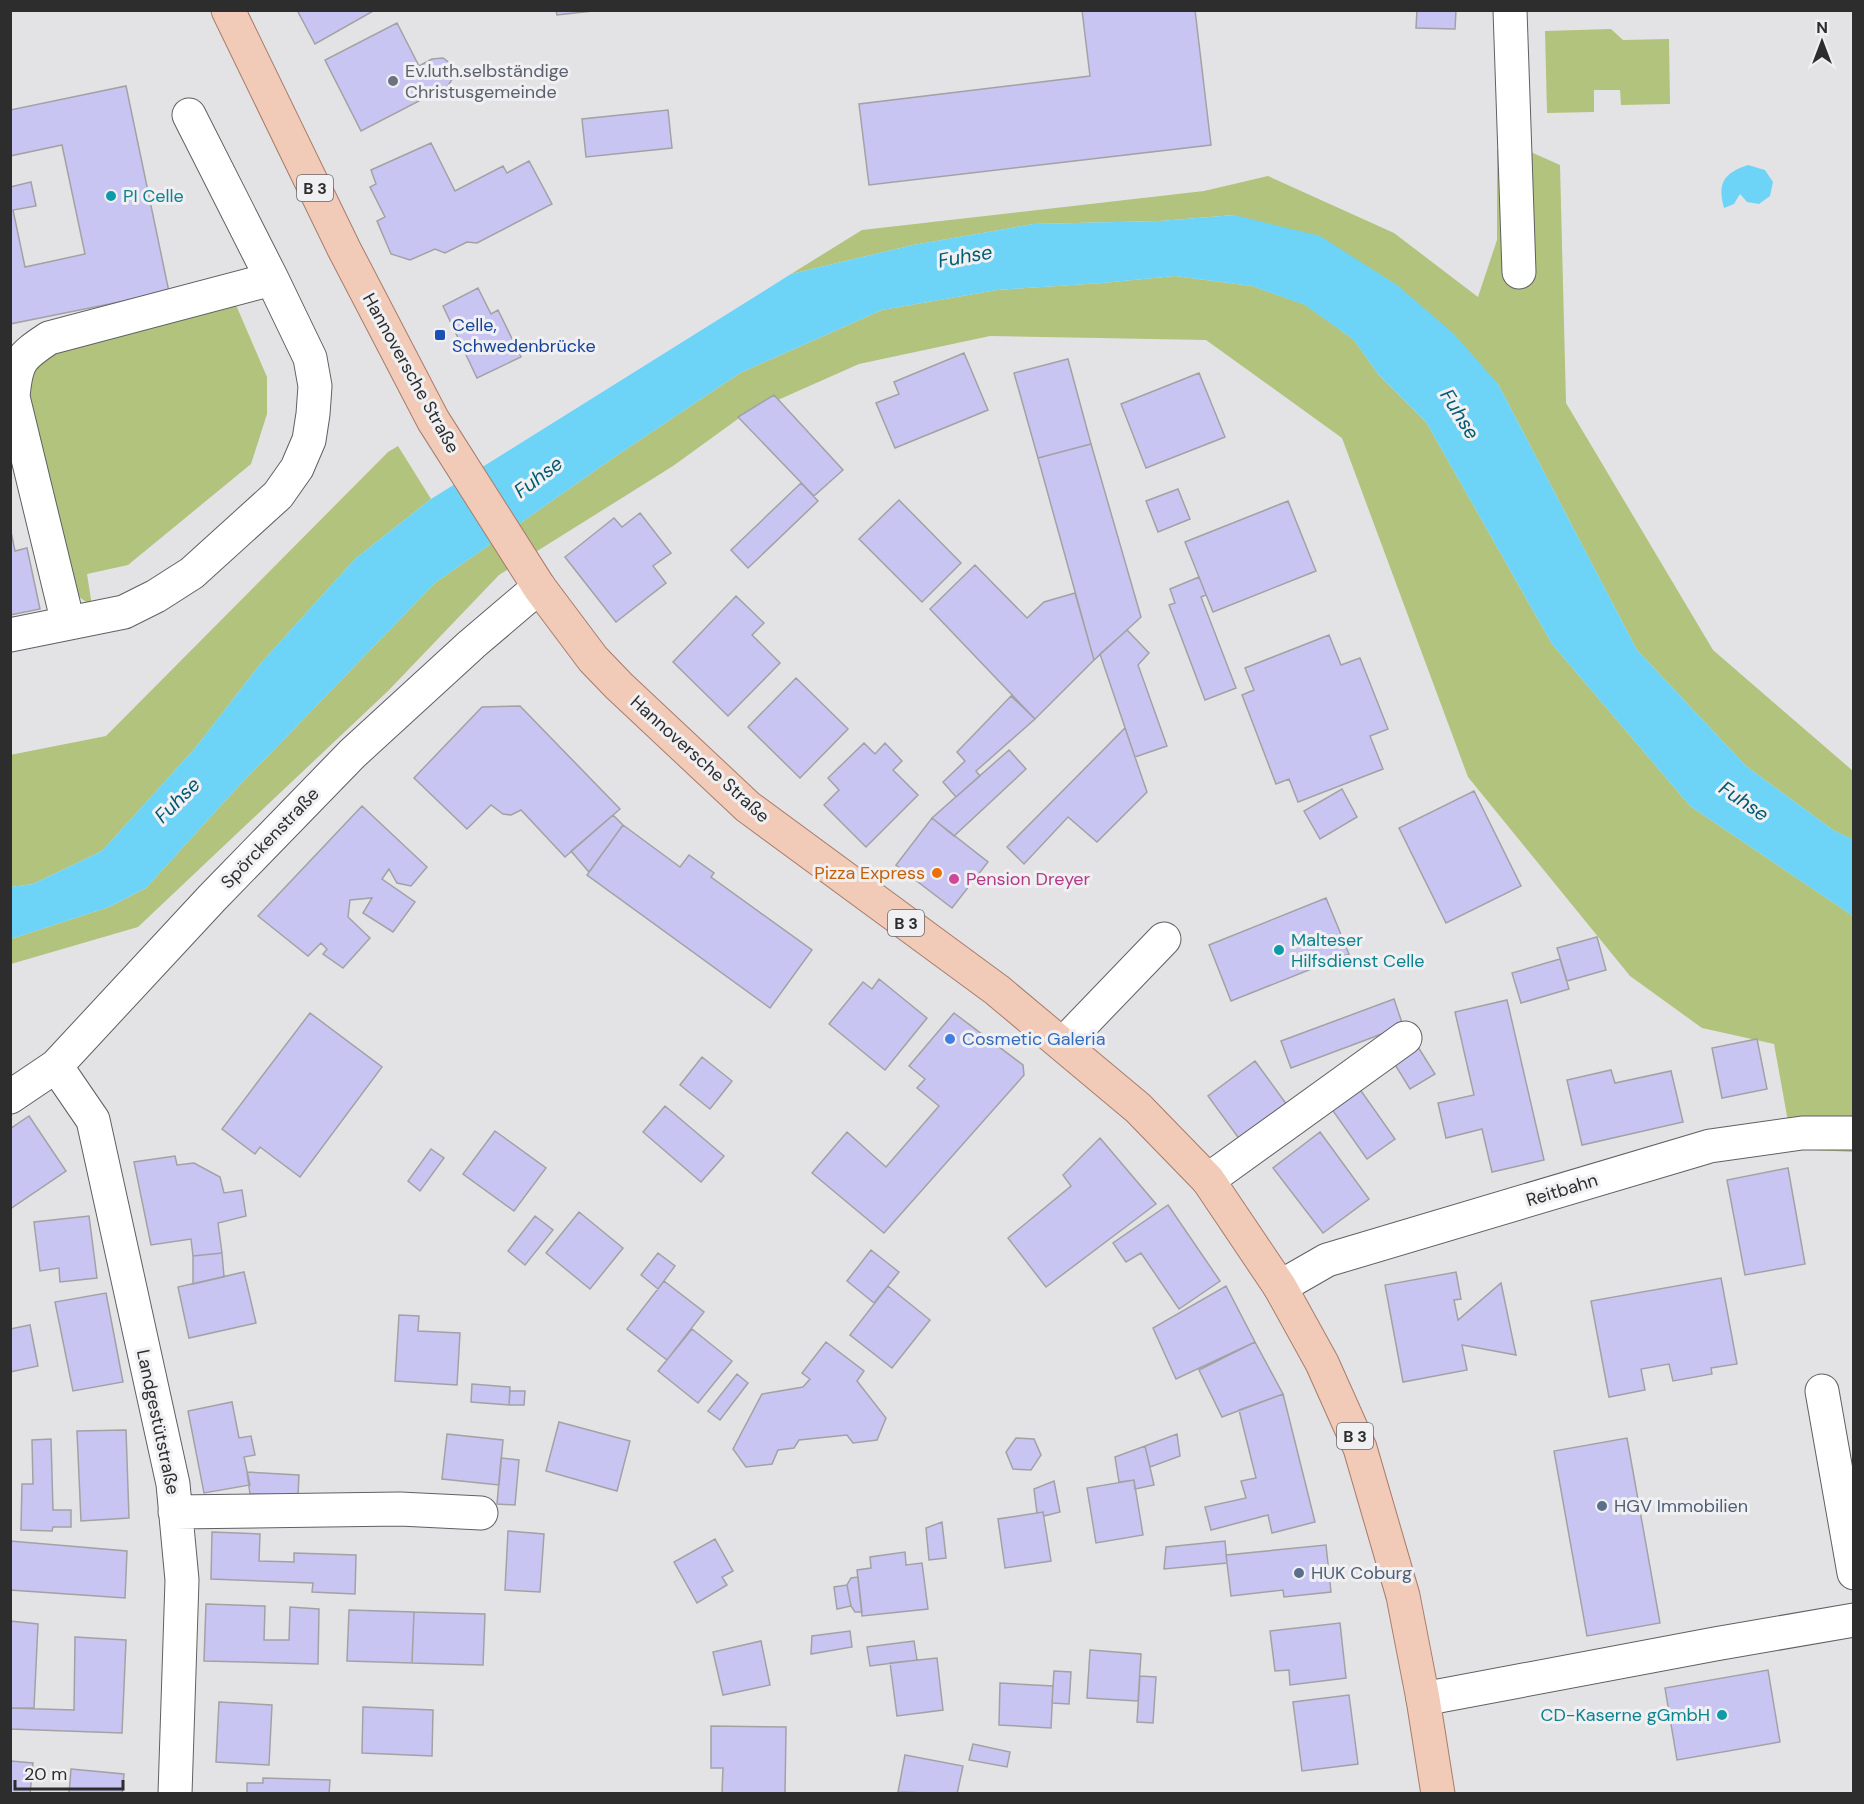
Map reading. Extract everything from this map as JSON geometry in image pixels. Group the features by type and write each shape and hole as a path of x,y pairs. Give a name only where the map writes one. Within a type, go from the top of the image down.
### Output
{"main road":[{"name":"Hannoversche Straße","path":"228,10 349,257 433,420 532,577 593,658 619,686 748,807 998,990 1138,1108 1208,1180 1280,1287 1322,1363 1360,1448 1403,1596 1438,1794"}],"street":[{"path":"1510,10 1519,272"},
{"path":"10,635 124,612 156,596 192,573 278,495 297,468 309,440 315,386 310,358 189,115"},
{"path":"68,623 13,397 15,370 28,352 49,339 272,279"},
{"name":"Spörckenstraße","path":"10,1097 56,1066 212,898 352,754 472,644 532,577"},
{"path":"1063,1044 1164,939"},
{"path":"1208,1180 1405,1038"},
{"name":"Landgestütstraße","path":"56,1066 93,1120 173,1484 182,1580 175,1794"},
{"name":"Reitbahn","path":"1280,1287 1327,1260 1710,1146 1802,1133 1854,1133"},
{"path":"1822,1391 1854,1573"},
{"path":"175,1512 400,1509 482,1513"},
{"path":"1423,1700 1854,1620"}],"green space":[{"path":"1611,29 1623,40 1669,39 1670,104 1621,105 1620,90 1594,90 1594,112 1547,113 1545,31"},
{"path":"1497,149 1524,149 1560,165 1566,403 1713,650 1853,771 1853,840 1833,830 1746,766 1637,650 1498,384 1234,215 1160,221 1033,224 913,245 791,274 862,230 1204,191 1268,176 1394,233 1478,297 1497,240"},
{"path":"1175,276 1252,286 1306,305 1354,340 1378,374 1426,422 1552,644 1690,806 1853,916 1853,1152 1793,1149 1774,1044 1702,1028 1630,976 1468,777 1342,438 1206,340 990,336 859,364 742,416 673,466 499,575 388,691 138,927 11,964 11,939 109,907 146,888 236,789 435,583 616,456 740,373 882,310 997,290"},
{"path":"236,305 267,377 267,414 251,464 128,565 87,574 92,606 72,592 22,374 34,358 92,334 103,341 167,324 175,312"},
{"path":"398,446 431,499 355,559 261,663 196,747 102,851 33,884 11,887 10,755 106,736 388,452"}],"water":[{"path":"1748,165 1765,170 1773,182 1770,196 1759,204 1747,202 1740,194 1734,204 1724,208 1721,192 1724,180 1733,172"},
{"name":"Fuhse","path":"1234,215 1320,236 1397,285 1454,334 1498,384 1637,650 1746,766 1833,830 1854,840 1853,916 1690,806 1552,644 1426,422 1378,374 1354,340 1305,305 1252,286 1175,276 997,290 882,310 740,373 616,456 435,583 236,789 146,888 109,907 11,939 10,887 33,884 102,851 196,747 261,663 355,559 431,499 791,274 913,245 1033,224 1160,221"}],"building":[{"path":"297,10 375,10 315,44"},
{"path":"556,10 602,10 557,15"},
{"path":"1082,10 1195,10 1211,145 869,185 859,104 1090,76"},
{"path":"1417,10 1456,10 1455,29 1416,28"},
{"name":"Ev.luth.selbständige Christusgemeinde","path":"397,23 419,66 432,59 443,58 451,64 454,76 448,86 361,131 325,60"},
{"name":"PI Celle","path":"126,86 169,292 10,324 10,187 31,182 36,206 13,210 25,267 85,254 62,145 10,156 10,110"},
{"path":"668,110 672,148 586,157 582,119"},
{"path":"431,143 455,191 503,166 507,173 529,161 552,204 477,243 467,242 445,253 435,249 410,260 391,254 377,221 385,217 370,187 376,184 371,170"},
{"path":"478,288 491,314 498,310 521,357 477,378 443,306"},
{"path":"964,353 988,410 895,448 876,403 899,394 894,382"},
{"path":"1068,359 1091,444 1038,458 1014,373"},
{"path":"1199,373 1225,437 1146,468 1121,404"},
{"path":"774,395 843,470 814,496 738,417"},
{"path":"1091,444 1141,617 1094,660 1038,458"},
{"path":"801,483 818,501 748,568 731,550"},
{"path":"1178,489 1190,519 1158,532 1146,501"},
{"path":"899,500 961,563 922,602 859,539"},
{"path":"1288,501 1316,571 1213,612 1185,542"},
{"path":"640,513 671,553 653,566 666,583 616,622 565,557 614,518 622,527"},
{"path":"10,527 15,551 27,548 40,609 10,615"},
{"path":"975,565 1027,618 1044,602 1075,593 1094,660 1035,719 930,609"},
{"path":"1199,577 1206,595 1201,597 1236,688 1205,700 1169,605 1175,603 1170,589"},
{"path":"736,596 764,623 752,635 780,663 728,716 673,662"},
{"path":"1127,630 1149,653 1138,665 1167,746 1135,757 1100,654"},
{"path":"1329,635 1341,665 1360,658 1388,729 1370,736 1383,769 1298,802 1289,779 1276,784 1242,695 1254,690 1245,668"},
{"path":"796,678 848,729 800,778 748,727"},
{"path":"1011,696 1035,719 976,771 980,776 956,797 943,782 965,761 957,752"},
{"path":"520,706 620,809 565,857 521,810 511,815 503,814 491,805 467,829 414,778 482,707"},
{"path":"1125,728 1147,792 1097,842 1068,817 1024,864 1007,847"},
{"path":"864,743 875,754 885,743 902,761 893,770 918,795 866,847 824,805 839,790 828,778"},
{"path":"1009,750 1026,769 954,836 932,818"},
{"path":"1342,789 1357,817 1320,839 1304,811"},
{"path":"1474,791 1521,886 1446,923 1399,828"},
{"path":"362,806 427,867 411,886 397,883 389,869 382,879 415,902 393,932 363,913 372,898 350,900 348,917 370,938 343,968 323,954 327,949 321,943 308,956 258,916"},
{"path":"613,815 623,825 589,872 571,851"},
{"path":"932,818 988,862 952,908 896,865"},
{"path":"623,825 680,867 689,855 714,873 711,877 812,950 770,1008 587,875"},
{"name":"Malteser Hilfsdienst Celle","path":"1326,898 1349,954 1231,1001 1209,945"},
{"path":"1597,937 1606,970 1567,981 1557,948"},
{"path":"1560,959 1569,989 1521,1003 1512,973"},
{"path":"879,979 927,1018 885,1070 829,1024 863,982 872,989"},
{"path":"1394,999 1403,1026 1291,1068 1281,1041"},
{"path":"1507,1000 1544,1160 1492,1172 1482,1129 1446,1138 1438,1103 1474,1095 1455,1012"},
{"path":"310,1013 382,1067 300,1177 260,1147 255,1154 222,1129"},
{"path":"954,1013 1023,1065 1024,1075 884,1233 812,1173 847,1132 886,1167 939,1106 917,1088 925,1079 909,1066"},
{"path":"1757,1039 1767,1089 1722,1098 1712,1048"},
{"path":"1418,1047 1435,1074 1410,1089 1394,1063"},
{"path":"702,1057 732,1081 710,1109 680,1085"},
{"path":"1255,1061 1290,1109 1243,1144 1208,1096"},
{"path":"1611,1070 1615,1083 1671,1071 1683,1122 1582,1145 1567,1080"},
{"path":"1359,1088 1395,1139 1367,1159 1331,1108"},
{"path":"665,1106 724,1156 701,1182 643,1132"},
{"path":"29,1116 66,1171 10,1209 10,1129"},
{"path":"495,1131 546,1168 514,1211 463,1174"},
{"path":"1320,1132 1369,1199 1323,1233 1273,1168"},
{"path":"1100,1138 1156,1204 1046,1287 1008,1238 1071,1186 1063,1175"},
{"path":"431,1149 444,1158 420,1191 408,1181"},
{"path":"175,1156 177,1165 194,1163 220,1177 224,1193 242,1190 246,1216 218,1223 222,1253 193,1256 191,1239 151,1245 134,1162"},
{"path":"1788,1168 1805,1264 1745,1275 1727,1180"},
{"path":"1168,1205 1220,1281 1179,1309 1141,1253 1126,1262 1113,1243"},
{"path":"579,1212 623,1248 590,1289 546,1253"},
{"path":"89,1216 97,1278 60,1282 59,1268 40,1271 34,1222"},
{"path":"535,1216 553,1230 525,1265 508,1251"},
{"path":"871,1250 899,1272 874,1303 847,1281"},
{"path":"222,1253 224,1277 193,1284 193,1256"},
{"path":"658,1253 675,1266 658,1289 641,1275"},
{"path":"244,1272 256,1323 189,1338 178,1287"},
{"path":"1456,1272 1461,1299 1454,1300 1458,1320 1501,1283 1516,1355 1462,1345 1467,1370 1403,1382 1385,1285"},
{"path":"1721,1278 1737,1364 1711,1368 1712,1374 1673,1381 1669,1364 1641,1369 1645,1390 1609,1397 1591,1301"},
{"path":"664,1281 704,1312 667,1360 627,1329"},
{"path":"888,1286 930,1320 892,1368 850,1335"},
{"path":"1226,1286 1255,1342 1176,1379 1153,1328"},
{"path":"106,1293 123,1382 73,1391 55,1302"},
{"path":"399,1315 419,1316 418,1331 460,1333 457,1385 395,1381"},
{"path":"30,1325 38,1366 10,1372 10,1329"},
{"path":"692,1329 732,1361 698,1403 658,1371"},
{"path":"826,1342 864,1371 857,1381 886,1418 877,1440 853,1443 847,1435 799,1440 794,1448 778,1450 772,1464 746,1467 733,1449 762,1394 803,1387 810,1379 802,1373"},
{"path":"1255,1342 1283,1394 1222,1417 1199,1370"},
{"path":"737,1374 748,1383 720,1420 708,1411"},
{"path":"472,1384 510,1387 509,1405 471,1402"},
{"path":"510,1391 525,1391 524,1405 509,1405"},
{"path":"1283,1394 1315,1522 1272,1533 1268,1515 1211,1530 1205,1507 1246,1498 1241,1481 1256,1478 1239,1410"},
{"path":"232,1402 239,1438 251,1436 255,1455 244,1457 250,1485 204,1493 188,1411"},
{"path":"559,1422 630,1441 617,1491 546,1471"},
{"path":"126,1430 129,1518 81,1521 77,1431"},
{"path":"447,1434 503,1440 499,1485 442,1479"},
{"path":"1177,1434 1180,1456 1150,1467 1145,1446"},
{"path":"1016,1438 1034,1439 1041,1455 1031,1470 1013,1469 1006,1452"},
{"path":"1627,1438 1660,1623 1587,1636 1554,1451"},
{"path":"51,1439 53,1510 71,1510 71,1527 53,1527 52,1531 21,1530 22,1484 33,1484 32,1440"},
{"path":"1145,1446 1154,1485 1135,1489 1134,1480 1119,1482 1115,1457"},
{"path":"501,1458 519,1460 515,1505 497,1504"},
{"path":"247,1472 299,1475 298,1495 250,1494"},
{"path":"1134,1480 1143,1535 1096,1543 1087,1488"},
{"path":"1054,1481 1060,1512 1044,1516 1043,1512 1037,1513 1034,1489"},
{"path":"1043,1512 1051,1561 1005,1568 998,1519"},
{"path":"942,1522 946,1558 929,1560 926,1528"},
{"path":"508,1531 544,1534 540,1592 505,1590"},
{"path":"212,1532 260,1534 259,1561 294,1562 294,1553 356,1555 355,1594 312,1592 313,1583 211,1579"},
{"path":"715,1539 733,1571 722,1577 727,1585 697,1603 674,1562"},
{"path":"10,1541 127,1551 125,1598 10,1590"},
{"path":"1225,1541 1227,1563 1164,1569 1166,1547"},
{"path":"1326,1545 1331,1592 1284,1597 1283,1590 1231,1596 1226,1555"},
{"path":"905,1552 906,1565 922,1563 928,1609 862,1616 857,1570 871,1568 870,1557"},
{"path":"858,1577 862,1612 855,1612 851,1606 847,1585 851,1578"},
{"path":"847,1585 851,1606 837,1609 834,1587"},
{"path":"206,1604 265,1606 264,1640 289,1640 290,1607 319,1609 318,1664 204,1661"},
{"path":"349,1610 414,1612 412,1663 347,1661"},
{"path":"414,1612 485,1614 483,1665 412,1663"},
{"path":"10,1621 38,1624 34,1708 10,1708"},
{"path":"1340,1623 1346,1678 1290,1685 1289,1670 1275,1671 1270,1631"},
{"path":"850,1631 852,1647 811,1654 812,1636"},
{"path":"75,1637 126,1640 122,1733 10,1729 10,1708 74,1710"},
{"path":"761,1641 770,1685 723,1695 713,1652"},
{"path":"914,1641 917,1660 870,1666 867,1647"},
{"path":"1090,1650 1141,1654 1138,1701 1087,1698"},
{"path":"937,1658 943,1710 897,1716 890,1663"},
{"name":"CD-Kaserne gGmbH","path":"1768,1670 1780,1742 1677,1760 1665,1688"},
{"path":"1054,1671 1071,1672 1069,1704 1052,1703"},
{"path":"1140,1676 1156,1677 1153,1723 1137,1722"},
{"path":"1000,1683 1053,1686 1051,1728 999,1725"},
{"path":"1349,1695 1358,1764 1302,1771 1293,1702"},
{"path":"219,1702 272,1705 269,1765 216,1762"},
{"path":"363,1707 433,1710 432,1756 362,1753"},
{"path":"711,1726 786,1727 785,1794 722,1794 723,1768 711,1768"},
{"path":"973,1744 1010,1752 1007,1767 969,1760"},
{"path":"905,1755 963,1766 957,1794 898,1792"},
{"path":"11,1761 33,1763 30,1794 10,1794"},
{"path":"71,1769 124,1774 122,1794 69,1794"},
{"path":"263,1778 330,1780 329,1794 247,1794 247,1783 263,1783"}],"place":[{"name":"Ev.luth.selbständige Christusgemeinde","path":"393,81"},
{"name":"PI Celle","path":"111,196"},
{"name":"Celle, Schwedenbrücke","path":"440,335"},
{"name":"Pizza Express","path":"937,873"},
{"name":"Pension Dreyer","path":"954,879"},
{"name":"Malteser Hilfsdienst Celle","path":"1279,950"},
{"name":"Cosmetic Galeria","path":"950,1039"},
{"name":"HGV Immobilien","path":"1602,1506"},
{"name":"HUK Coburg","path":"1299,1573"},
{"name":"CD-Kaserne gGmbH","path":"1722,1715"}]}
